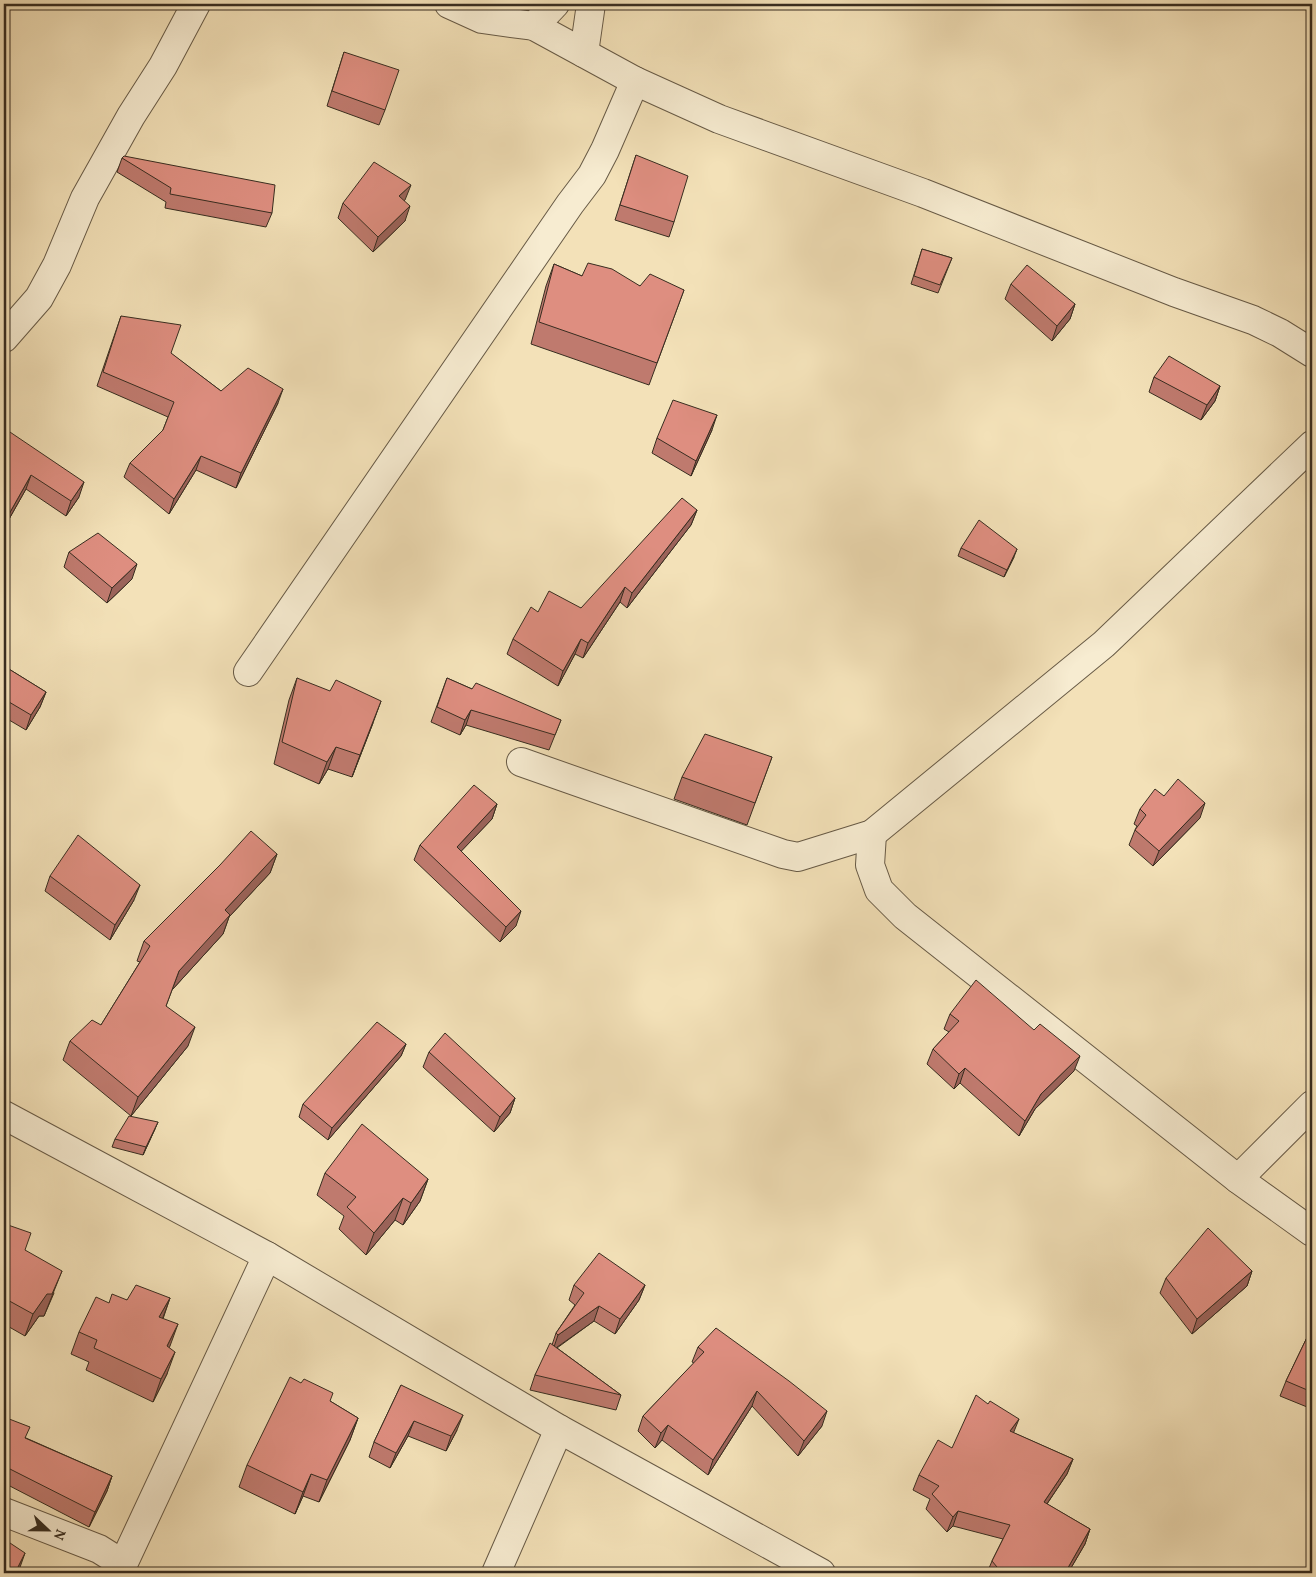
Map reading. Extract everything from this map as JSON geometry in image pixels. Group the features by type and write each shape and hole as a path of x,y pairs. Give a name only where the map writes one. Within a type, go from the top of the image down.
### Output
{"street":[{"path":"4,338 39,298 57,265 85,198 131,116 163,66 196,4"},
{"path":"449,4 482,19 534,26 635,81 719,119 923,193 1174,292 1253,320 1280,333 1312,353"},
{"path":"534,26 555,4"},
{"path":"584,54 591,4"},
{"path":"248,672 564,212 592,176 606,150 635,81"},
{"path":"521,762 783,854 798,857 872,834 1104,644 1312,446"},
{"path":"872,834 870,864 879,890 905,916 1238,1179 1312,1232"},
{"path":"1238,1179 1312,1105"},
{"path":"4,1115 267,1256 559,1429 821,1573"},
{"path":"4,1512 99,1550 121,1569 267,1256"},
{"path":"496,1573 559,1429"}],"building":[{"path":"344,52 399,70 385,110 332,91"},
{"path":"636,155 688,176 674,222 620,205"},
{"path":"124,156 275,185 272,213 170,194 171,188 122,158"},
{"path":"374,162 411,185 399,196 410,206 378,237 343,203"},
{"path":"922,249 952,258 940,285 914,276"},
{"path":"588,263 612,269 640,286 650,274 684,290 657,363 539,322 554,264 582,276"},
{"path":"1027,265 1075,304 1057,326 1011,284"},
{"path":"121,316 181,325 171,353 221,391 248,368 283,389 241,473 201,456 174,499 130,463 163,430 174,402 103,372"},
{"path":"1169,356 1220,386 1207,405 1154,377"},
{"path":"673,400 717,415 696,461 657,438"},
{"path":"4,428 84,482 71,501 31,475 4,523"},
{"path":"682,498 697,510 632,593 625,587 588,643 581,639 563,671 513,639 531,607 538,612 549,591 581,608"},
{"path":"979,520 1017,549 1007,570 961,548"},
{"path":"98,533 137,564 112,588 69,552"},
{"path":"4,666 46,692 31,715 4,699"},
{"path":"297,678 330,691 336,680 381,701 360,755 336,747 327,762 282,742"},
{"path":"447,678 472,689 476,683 561,720 555,735 471,710 465,720 437,707"},
{"path":"705,734 772,757 755,803 682,777"},
{"path":"1178,779 1205,803 1159,851 1135,830 1146,815 1140,809 1155,789 1164,796"},
{"path":"474,785 497,804 457,847 521,911 506,927 420,845"},
{"path":"251,831 277,854 225,910 230,915 179,971 166,1006 195,1027 138,1097 70,1041 92,1020 101,1025 150,946 144,941"},
{"path":"78,835 140,885 115,925 50,876"},
{"path":"976,980 1034,1030 1040,1024 1080,1056 1041,1094 1025,1121 965,1068 959,1074 933,1049 959,1021 950,1014"},
{"path":"377,1022 406,1044 332,1128 303,1104"},
{"path":"445,1033 515,1098 500,1117 429,1052"},
{"path":"129,1116 158,1122 146,1147 115,1139"},
{"path":"362,1124 428,1179 411,1203 403,1198 374,1233 347,1207 356,1197 325,1173"},
{"path":"8,1225 31,1233 25,1250 62,1271 52,1294 47,1294 33,1314 4,1298 4,1232"},
{"path":"1208,1228 1252,1271 1197,1319 1166,1278"},
{"path":"599,1253 645,1285 620,1319 599,1306 558,1335 556,1333 584,1293 574,1285"},
{"path":"136,1285 170,1298 159,1317 178,1324 167,1346 175,1352 161,1379 94,1348 97,1340 79,1332 96,1297 109,1303 112,1294 127,1300"},
{"path":"1312,1327 1312,1392 1286,1381"},
{"path":"716,1328 827,1411 804,1441 757,1391 713,1460 668,1425 661,1433 643,1416 704,1352 698,1347"},
{"path":"550,1343 621,1395 535,1375"},
{"path":"290,1377 301,1383 304,1379 333,1393 330,1401 358,1418 327,1480 311,1474 303,1492 247,1465"},
{"path":"401,1385 463,1415 451,1436 414,1421 396,1453 374,1442"},
{"path":"976,1395 988,1404 990,1401 1019,1419 1010,1431 1073,1459 1044,1502 1090,1529 1065,1573 1002,1573 992,1561 1010,1525 958,1511 953,1517 932,1494 939,1486 919,1475 938,1440 952,1448"},
{"path":"4,1417 30,1427 25,1438 112,1476 95,1512 4,1466"},
{"path":"4,1539 25,1553 15,1573 4,1573"}]}
